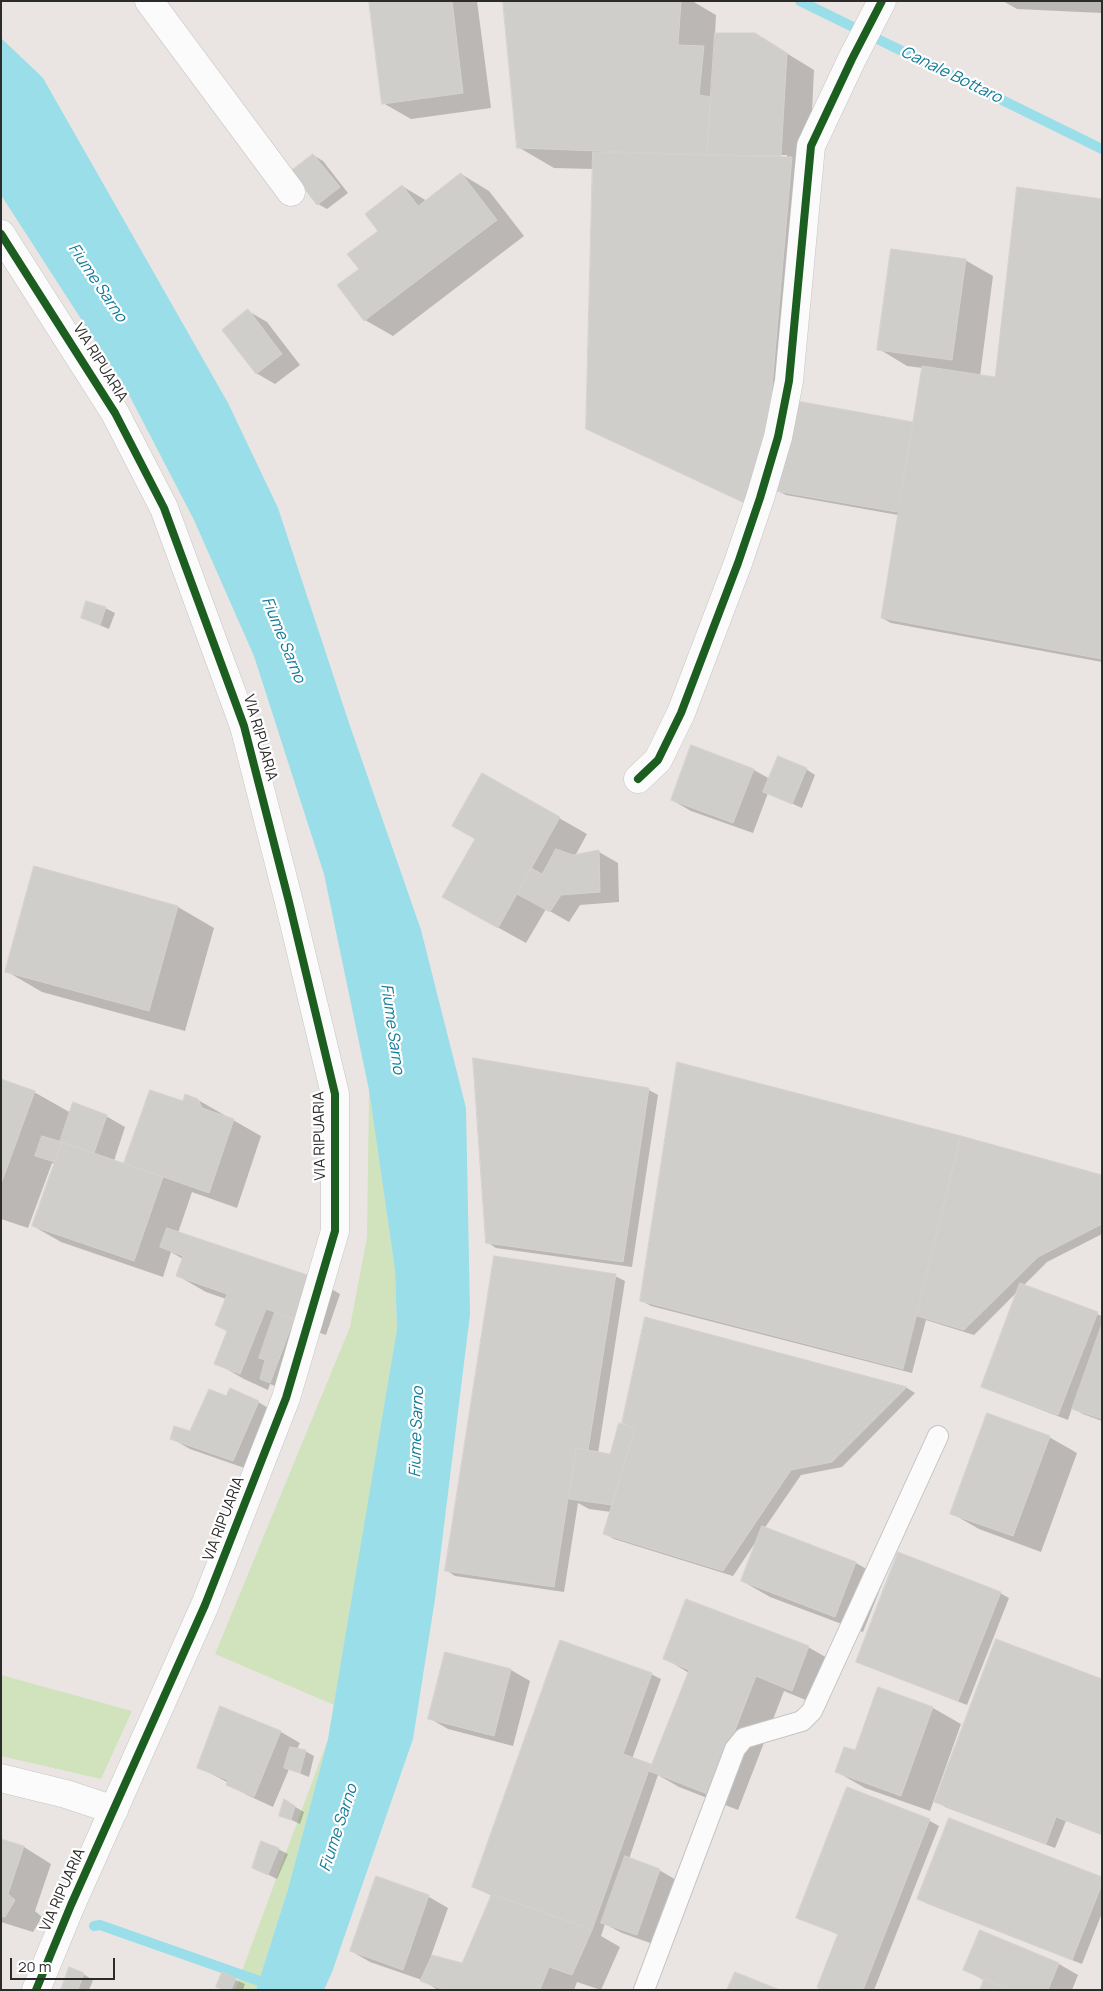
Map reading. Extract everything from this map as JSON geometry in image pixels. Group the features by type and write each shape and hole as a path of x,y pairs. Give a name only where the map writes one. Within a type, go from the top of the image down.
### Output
{"street":[{"path":"149,1 291,192"},
{"path":"638,779 658,760 681,713 738,563 760,498 778,437 789,381 811,146 852,59 880,6"},
{"name":"VIA RIPUARIA","path":"1,234 115,413 164,508 244,726 292,912 335,1094 334,1232 286,1398 205,1605 70,1906 36,1990"},
{"path":"1,1778 66,1794 114,1810"}],"lane":[{"path":"644,1990 735,1749 744,1738 802,1721 812,1711 938,1436"}],"green space":[{"path":"369,1090 395,1270 397,1329 334,1705 215,1654 350,1327 367,1237"},
{"path":"1,1675 132,1711 101,1779 1,1756"},
{"path":"328,1739 288,1889 256,1990 235,1990"}],"water":[{"name":"Fiume Sarno","path":"1,38 43,78 228,403 278,508 349,723 421,930 466,1108 470,1314 435,1599 413,1739 332,1972 324,1990 256,1990 288,1889 328,1739 397,1329 395,1270 369,1090 324,874 254,656 194,520 125,387 1,195"}],"building":[{"path":"369,1 452,1 463,93 382,104"},
{"path":"503,1 681,1 678,45 704,46 699,95 711,97 707,155 517,148"},
{"path":"715,33 755,33 787,53 781,156 707,155"},
{"path":"593,152 792,157 768,433 749,505 586,429"},
{"path":"313,154 340,187 317,205 291,171"},
{"path":"461,173 497,220 364,321 337,285 359,269 347,254 378,231 365,214 402,185 418,206"},
{"path":"1017,187 1102,199 1102,659 881,618 922,366 995,377"},
{"path":"891,249 966,259 952,360 877,350"},
{"path":"248,309 282,354 256,374 222,330"},
{"path":"791,400 913,422 897,512 775,491"},
{"path":"86,601 106,607 100,625 81,618"},
{"path":"691,745 754,769 733,823 671,800"},
{"path":"778,756 807,768 792,804 763,792"},
{"path":"482,773 560,817 498,928 442,897 475,839 452,826"},
{"path":"556,849 573,855 599,850 600,892 561,895 550,912 517,894 531,868 542,874"},
{"path":"34,866 178,906 149,1011 5,972"},
{"path":"473,1058 649,1088 623,1262 486,1243"},
{"path":"677,1062 961,1136 903,1369 640,1301"},
{"path":"1,1079 35,1091 1,1184"},
{"path":"150,1090 183,1101 185,1094 198,1099 202,1108 234,1119 209,1193 124,1163"},
{"path":"73,1102 107,1115 94,1153 60,1142"},
{"path":"42,1136 62,1142 55,1162 35,1156"},
{"path":"961,1136 1102,1175 1102,1224 1038,1257 964,1330 917,1316"},
{"path":"62,1142 163,1177 134,1261 32,1226"},
{"path":"167,1228 313,1277 298,1320 266,1309 240,1374 214,1364 227,1331 215,1325 227,1294 176,1276 183,1256 160,1247"},
{"path":"494,1256 616,1274 588,1450 576,1448 554,1587 445,1571"},
{"path":"1020,1283 1098,1312 1058,1415 981,1387"},
{"path":"275,1312 294,1319 270,1383 260,1379 265,1360 259,1358"},
{"path":"645,1317 907,1387 832,1462 791,1470 723,1571 603,1534 635,1428 622,1423"},
{"path":"1102,1324 1102,1419 1072,1409"},
{"path":"230,1388 259,1401 233,1461 170,1439 174,1426 190,1431 209,1389 226,1396"},
{"path":"987,1413 1050,1436 1013,1536 950,1514"},
{"path":"619,1423 635,1428 612,1505 569,1499 576,1448 610,1454"},
{"path":"762,1526 856,1562 835,1617 741,1581"},
{"path":"898,1552 1001,1592 958,1701 856,1662"},
{"path":"686,1599 809,1646 792,1691 756,1676 710,1795 649,1771 689,1670 663,1659"},
{"path":"996,1639 1102,1679 1102,1834 1056,1817 1046,1844 934,1802"},
{"path":"560,1640 652,1673 623,1754 651,1764 592,1930 472,1887"},
{"path":"445,1652 511,1669 494,1736 428,1719"},
{"path":"878,1687 933,1707 901,1796 835,1772 844,1747 855,1750"},
{"path":"220,1706 281,1731 254,1797 226,1785 228,1780 197,1768"},
{"path":"290,1747 306,1750 300,1773 284,1768"},
{"path":"847,1787 930,1819 863,1990 822,1990 817,1987 838,1934 796,1918"},
{"path":"284,1799 295,1806 291,1820 279,1816"},
{"path":"949,1818 1102,1877 1102,1884 1072,1960 917,1899"},
{"path":"1,1839 24,1846 8,1894 15,1900 5,1917 1,1916"},
{"path":"261,1841 279,1848 268,1875 252,1868"},
{"path":"625,1856 660,1869 637,1935 601,1923"},
{"path":"376,1876 429,1895 403,1970 350,1951"},
{"path":"492,1894 592,1930 572,1975 549,1967 540,1990 445,1990 420,1981 432,1955 462,1963"},
{"path":"980,1930 1059,1963 1048,1990 1009,1990 963,1970"},
{"path":"69,1967 84,1973 78,1990 61,1990"},
{"path":"222,1972 236,1978 231,1990 216,1987"},
{"path":"735,1972 780,1990 727,1990"},
{"path":"984,1979 1009,1990 980,1990"}],"waterway":[{"name":"Canale Bottaro","path":"800,1 1102,149"},
{"path":"94,1926 100,1925 285,1990"}],"cycle path":[{"path":"638,779 658,760 681,713 738,563 760,498 778,437 789,381 811,146 882,1"},
{"path":"1,234 115,413 164,508 244,726 335,1094 335,1231 286,1398 205,1605 71,1905 36,1990"}]}
